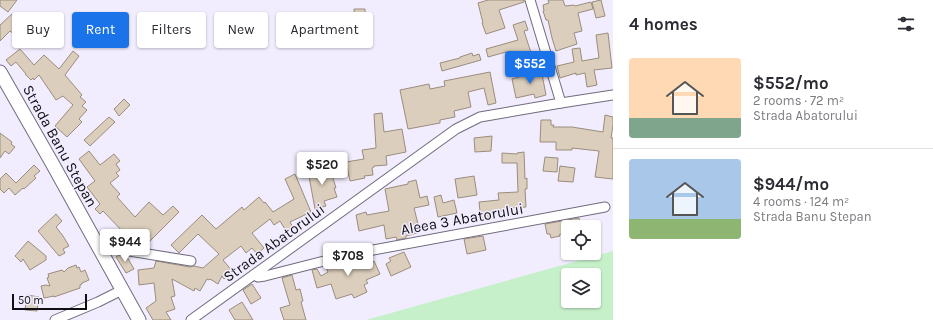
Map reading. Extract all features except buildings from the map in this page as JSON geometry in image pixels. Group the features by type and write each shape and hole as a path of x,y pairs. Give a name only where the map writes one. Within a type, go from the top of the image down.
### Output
{"main road":[{"name":"Strada Banu Stepan","path":"0,72 139,320"}],"street":[{"path":"530,0 562,103"},
{"name":"Strada Abatorului","path":"191,320 456,129 480,118 613,95"},
{"name":"Aleea 3 Abatorului","path":"254,275 258,277 265,276 352,254 605,207"},
{"path":"98,246 191,261"},
{"path":"55,320 122,290"}],"green space":[{"path":"613,251 613,320 366,320 581,260 601,260 601,254"}]}
